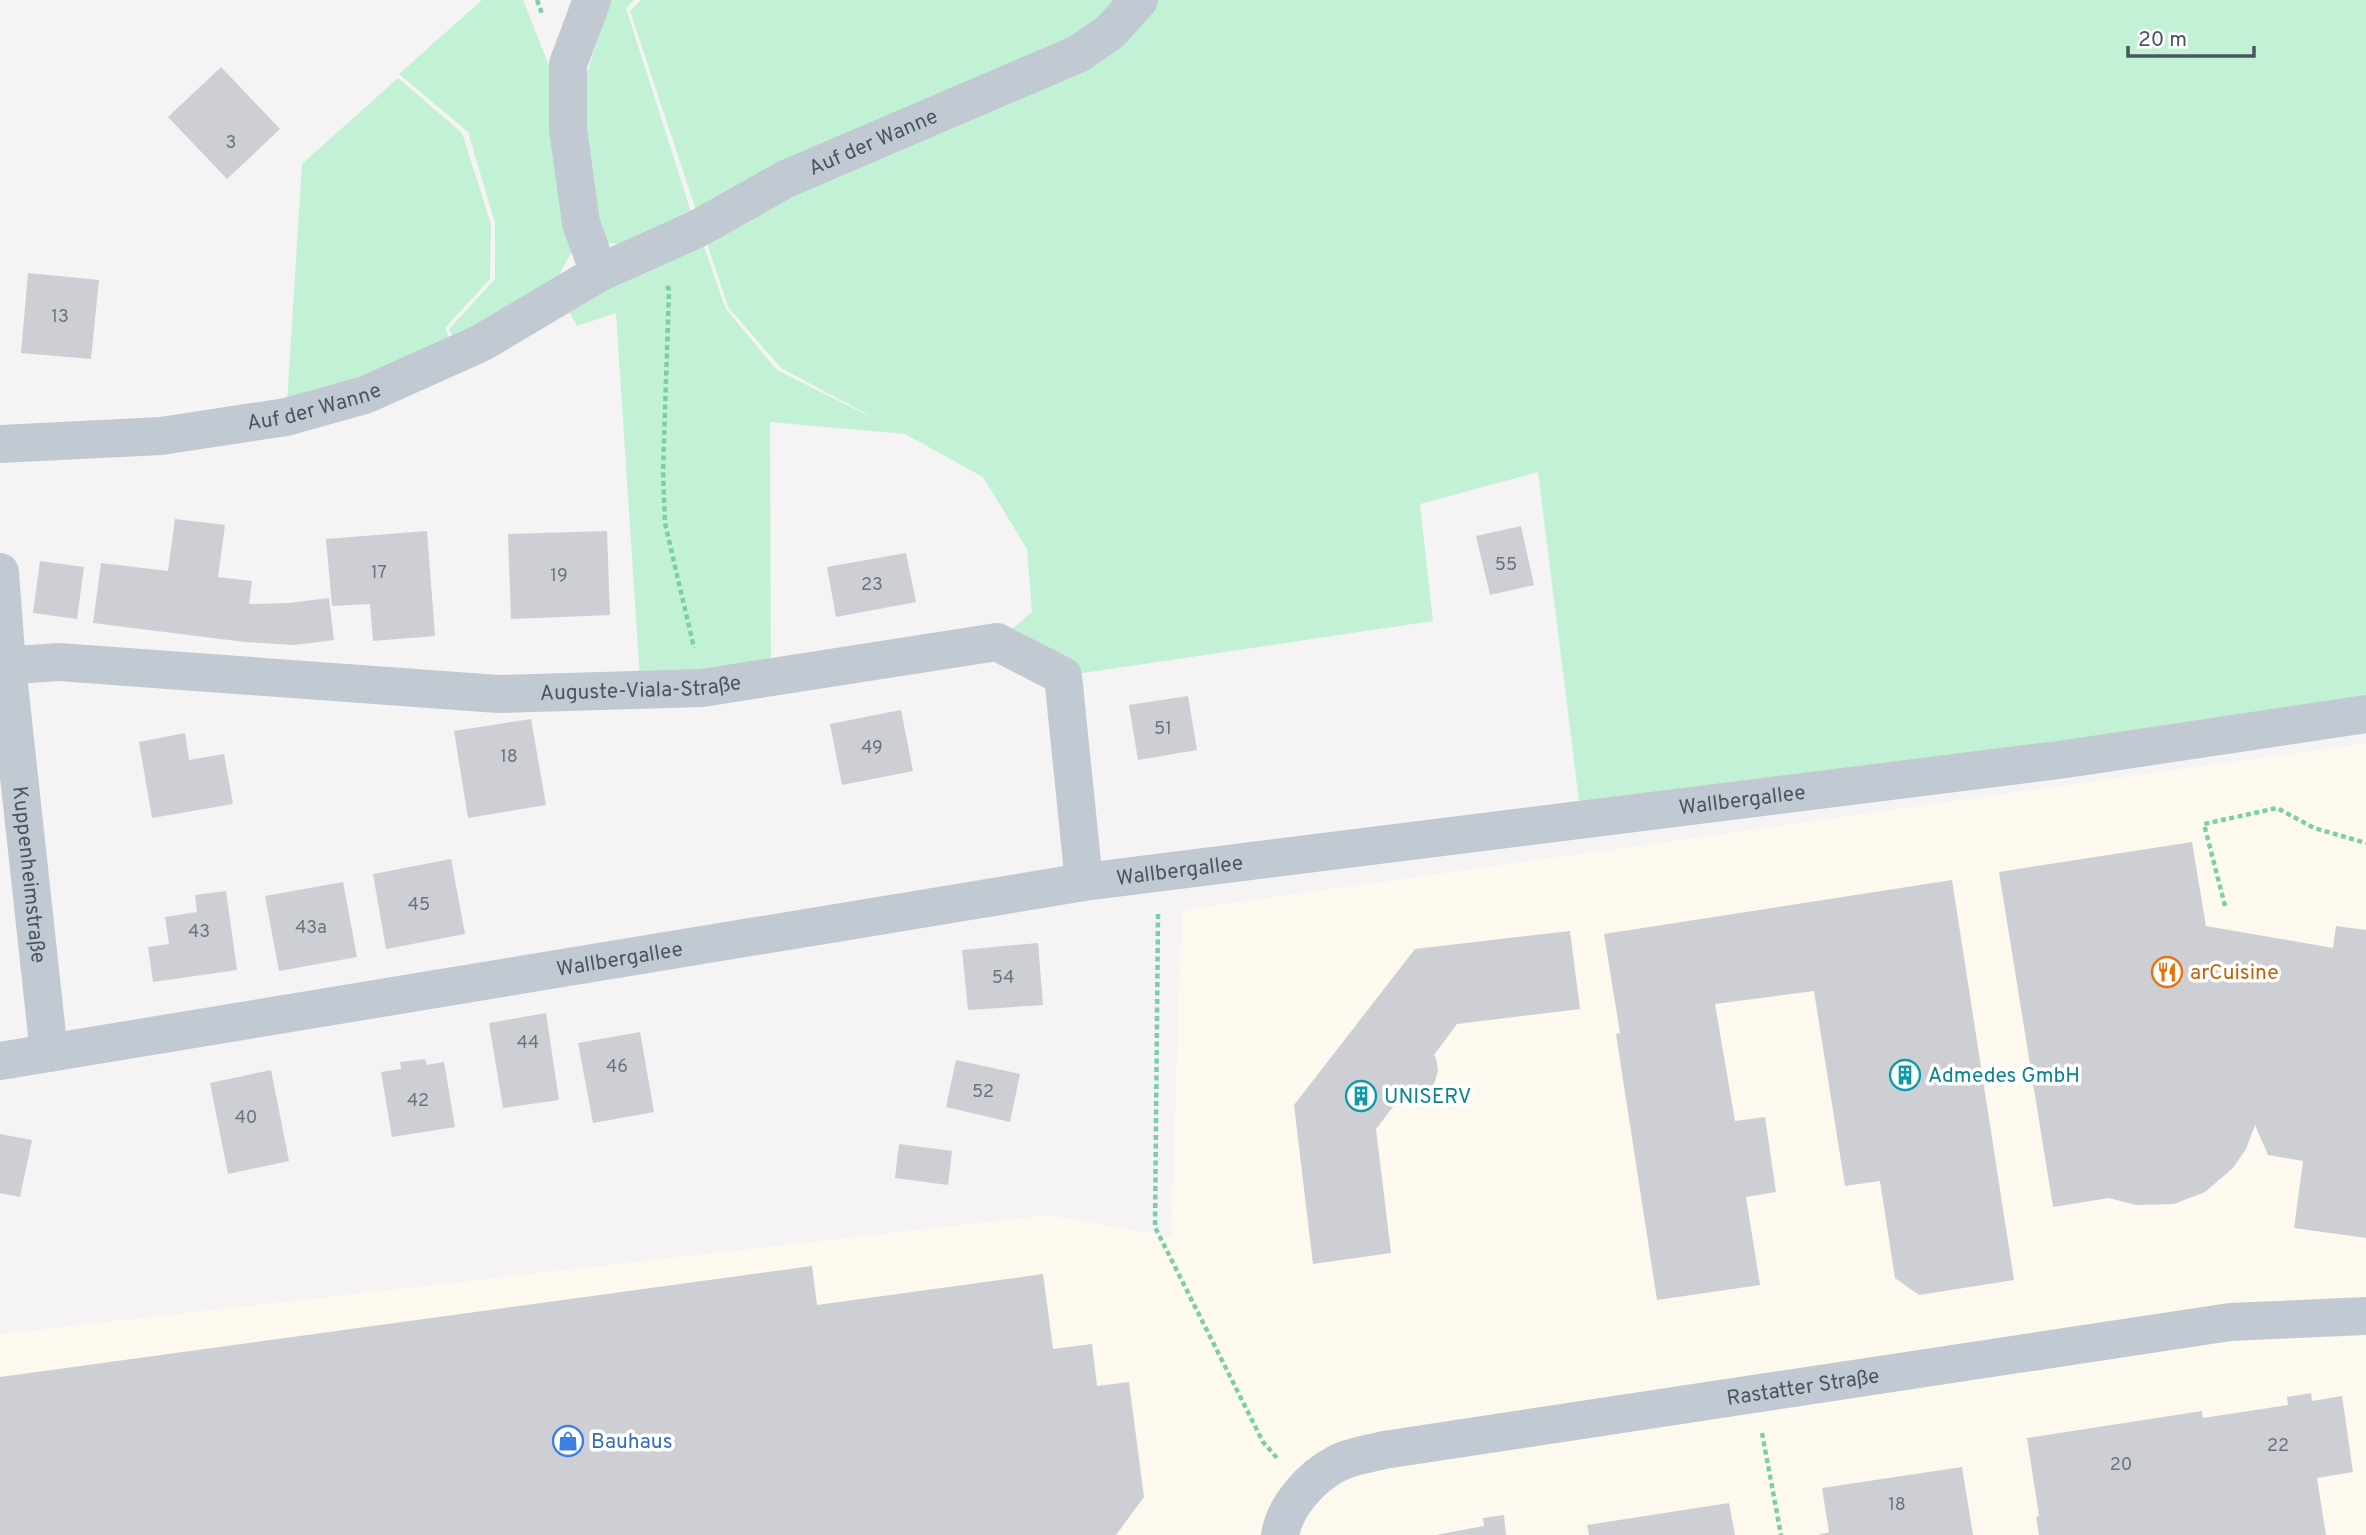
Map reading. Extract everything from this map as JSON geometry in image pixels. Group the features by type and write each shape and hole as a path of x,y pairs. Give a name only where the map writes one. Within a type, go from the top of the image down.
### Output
{"street":[{"path":"592,0 568,64 568,129 581,223 599,273"},
{"name":"Auf der Wanne","path":"0,444 161,436 286,417 365,395 481,343 599,273 697,229 786,179 1079,54 1110,32 1139,0"},
{"name":"Kuppenheimstraße","path":"0,572 4,666 49,1053"},
{"name":"Auguste-Viala-Straße","path":"4,666 59,662 498,694 702,688 998,642 1063,676 1084,882"},
{"name":"Wallbergallee","path":"0,1061 1084,882 2066,759 2366,714"},
{"name":"Rastatter Straße","path":"1280,1535 1282,1526 1304,1488 1337,1463 1384,1450 2230,1322 2366,1316"}],"path":[{"path":"652,249 669,290 663,471 665,523 702,688"},
{"path":"2225,906 2204,824 2277,807 2314,828 2366,843"},
{"path":"1159,873 1155,1227 1263,1442 1304,1488"},
{"path":"1755,1394 1781,1535"}],"shaded area":[{"path":"2366,743 2366,1535 0,1535 0,1334 1049,1215 1171,1237 1182,910"}],"green space":[{"path":"482,0 523,0 550,68 571,229 571,253 557,279 457,343 449,329 495,279 495,223 468,132 399,74"},
{"path":"609,0 634,0 626,8 693,218 626,246 596,240 577,107"},
{"path":"641,0 2366,0 2366,699 1580,809 1538,472 1420,504 1433,621 1063,676 997,642 1032,612 1027,549 983,477 905,434 770,422 771,666 640,679 616,313 577,326 568,309 703,244 726,309 777,370 889,426 781,368 728,307 630,11"},
{"path":"398,78 462,133 491,224 490,279 445,328 452,345 287,403 302,164"}],"building":[{"path":"221,67 280,129 227,179 168,117"},
{"path":"28,273 99,280 91,359 21,353"},
{"path":"175,519 225,525 218,577 252,581 249,604 329,598 334,640 294,645 245,642 93,623 101,563 168,571"},
{"path":"1521,526 1534,585 1490,595 1476,536"},
{"path":"427,531 435,636 373,641 370,604 332,606 326,539"},
{"path":"607,531 610,615 511,619 508,534"},
{"path":"906,553 916,602 836,617 827,567"},
{"path":"40,561 84,567 77,619 33,613"},
{"path":"1188,696 1197,750 1138,760 1129,705"},
{"path":"901,710 913,771 842,785 830,724"},
{"path":"531,719 546,805 468,818 454,731"},
{"path":"185,733 189,760 224,754 233,804 152,818 139,742"},
{"path":"2192,842 2206,926 2333,948 2336,926 2366,930 2366,1238 2294,1228 2303,1161 2268,1155 2255,1125 2246,1149 2233,1168 2205,1192 2174,1204 2136,1205 2109,1198 2053,1207 1999,872"},
{"path":"451,859 465,934 386,949 373,874"},
{"name":"Admedes GmbH","path":"1952,880 2014,1280 1919,1295 1895,1278 1880,1181 1845,1186 1814,991 1715,1004 1735,1121 1765,1117 1776,1192 1746,1197 1760,1285 1657,1300 1616,1034 1620,1033 1604,934"},
{"path":"343,882 357,957 279,971 265,896"},
{"path":"226,891 237,970 153,982 148,947 169,944 165,917 197,912 195,895"},
{"name":"UNISERV","path":"1570,931 1580,1009 1457,1024 1434,1055 1438,1071 1434,1084 1426,1094 1415,1100 1402,1102 1399,1099 1376,1129 1391,1253 1313,1264 1294,1105 1415,949"},
{"path":"1038,943 1043,1005 968,1010 962,950"},
{"path":"546,1013 559,1100 503,1108 489,1023"},
{"path":"640,1032 654,1112 593,1123 578,1043"},
{"path":"425,1059 427,1065 444,1062 455,1127 392,1137 381,1072 401,1069 400,1062"},
{"path":"956,1060 1020,1074 1010,1122 946,1107"},
{"path":"271,1070 289,1161 228,1174 210,1083"},
{"path":"0,1134 32,1140 20,1197 0,1193"},
{"path":"899,1144 952,1151 948,1185 895,1178"},
{"name":"Bauhaus","path":"812,1266 817,1305 1043,1274 1053,1349 1092,1344 1097,1386 1129,1382 1144,1497 1116,1535 0,1535 0,1377"},
{"path":"2311,1393 2312,1401 2342,1396 2353,1472 2317,1478 2326,1535 2039,1535 2036,1517 2039,1516 2027,1438 2202,1411 2203,1418 2288,1405 2287,1397"},
{"path":"1962,1467 1973,1535 1818,1535 1829,1532 1822,1488"},
{"path":"1729,1503 1735,1535 1589,1535 1587,1525"},
{"path":"1504,1515 1506,1535 1435,1535 1484,1526 1483,1518"}],"place":[{"name":"arCuisine","path":"2167,972"},
{"name":"Admedes GmbH","path":"1905,1075"},
{"name":"UNISERV","path":"1361,1096"},
{"name":"Bauhaus","path":"568,1441"}]}
